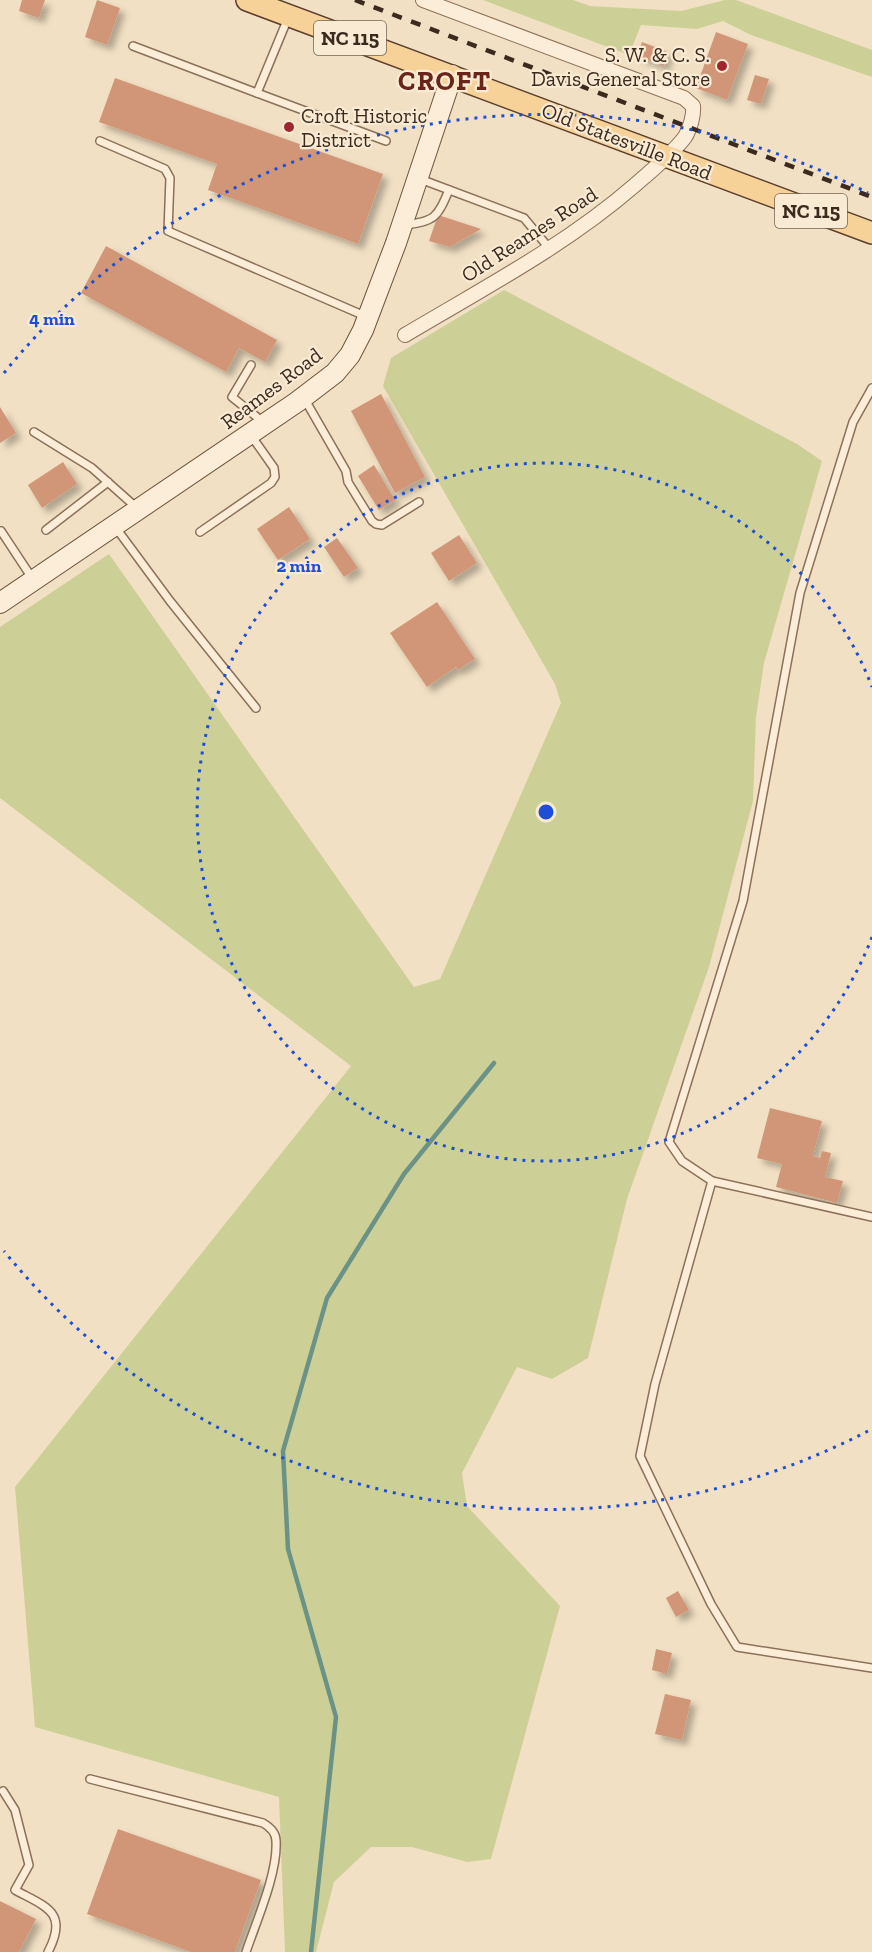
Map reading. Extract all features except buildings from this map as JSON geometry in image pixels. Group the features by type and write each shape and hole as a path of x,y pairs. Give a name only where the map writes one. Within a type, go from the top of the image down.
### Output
{"main road":[{"name":"Old Statesville Road","path":"247,0 872,232"},
{"name":"Reames Road","path":"0,603 304,398 335,373 350,355 368,317 402,225 452,75"}],"street":[{"name":"Old Reames Road","path":"405,335 549,248 612,205 685,136 694,112 689,101 423,0"}],"lane":[{"path":"257,93 289,15"},
{"path":"133,46 386,141"},
{"path":"100,141 165,169 170,178 168,231 368,317"},
{"path":"418,178 524,218 549,248"},
{"path":"402,225 428,222 441,209 449,190"},
{"path":"200,532 272,483 275,477 274,468 258,429 232,397 251,365"},
{"path":"872,388 853,422 800,593 743,901 669,1142 682,1161 712,1181 872,1217"},
{"path":"304,398 346,471 348,482 372,521 381,525 419,502"},
{"path":"34,432 92,468 139,509"},
{"path":"46,530 108,482"},
{"path":"114,526 170,601 256,708"},
{"path":"1,531 34,580"},
{"path":"712,1181 656,1384 640,1456 711,1604 737,1647 872,1668"},
{"path":"90,1779 263,1822 271,1828 277,1840 272,1872 246,1952"},
{"path":"3,1791 15,1810 29,1865 15,1890 48,1908 57,1922 56,1936 48,1952"}],"green space":[{"path":"483,0 573,0 590,6 681,11 725,0 736,0 872,50 872,77 751,35 723,21 697,29 641,25 629,55"},
{"path":"504,290 797,444 822,461 764,663 756,717 753,801 709,967 627,1199 588,1358 552,1379 517,1367 462,1473 467,1506 560,1606 491,1859 467,1862 412,1847 371,1847 334,1882 316,1952 285,1952 279,1797 35,1727 15,1487 351,1066 0,798 0,627 109,554 414,987 440,979 561,703 555,684 383,386 391,358"}],"waterway":[{"path":"311,1952 336,1717 288,1549 283,1451 327,1298 404,1174 494,1063"}],"railway":[{"path":"355,0 872,197"}],"place":[{"name":"S. W. & C. S. Davis General Store","path":"722,66"},
{"name":"Croft Historic District","path":"289,127"}],"district":[{"name":"CROFT","path":"445,81"}]}
